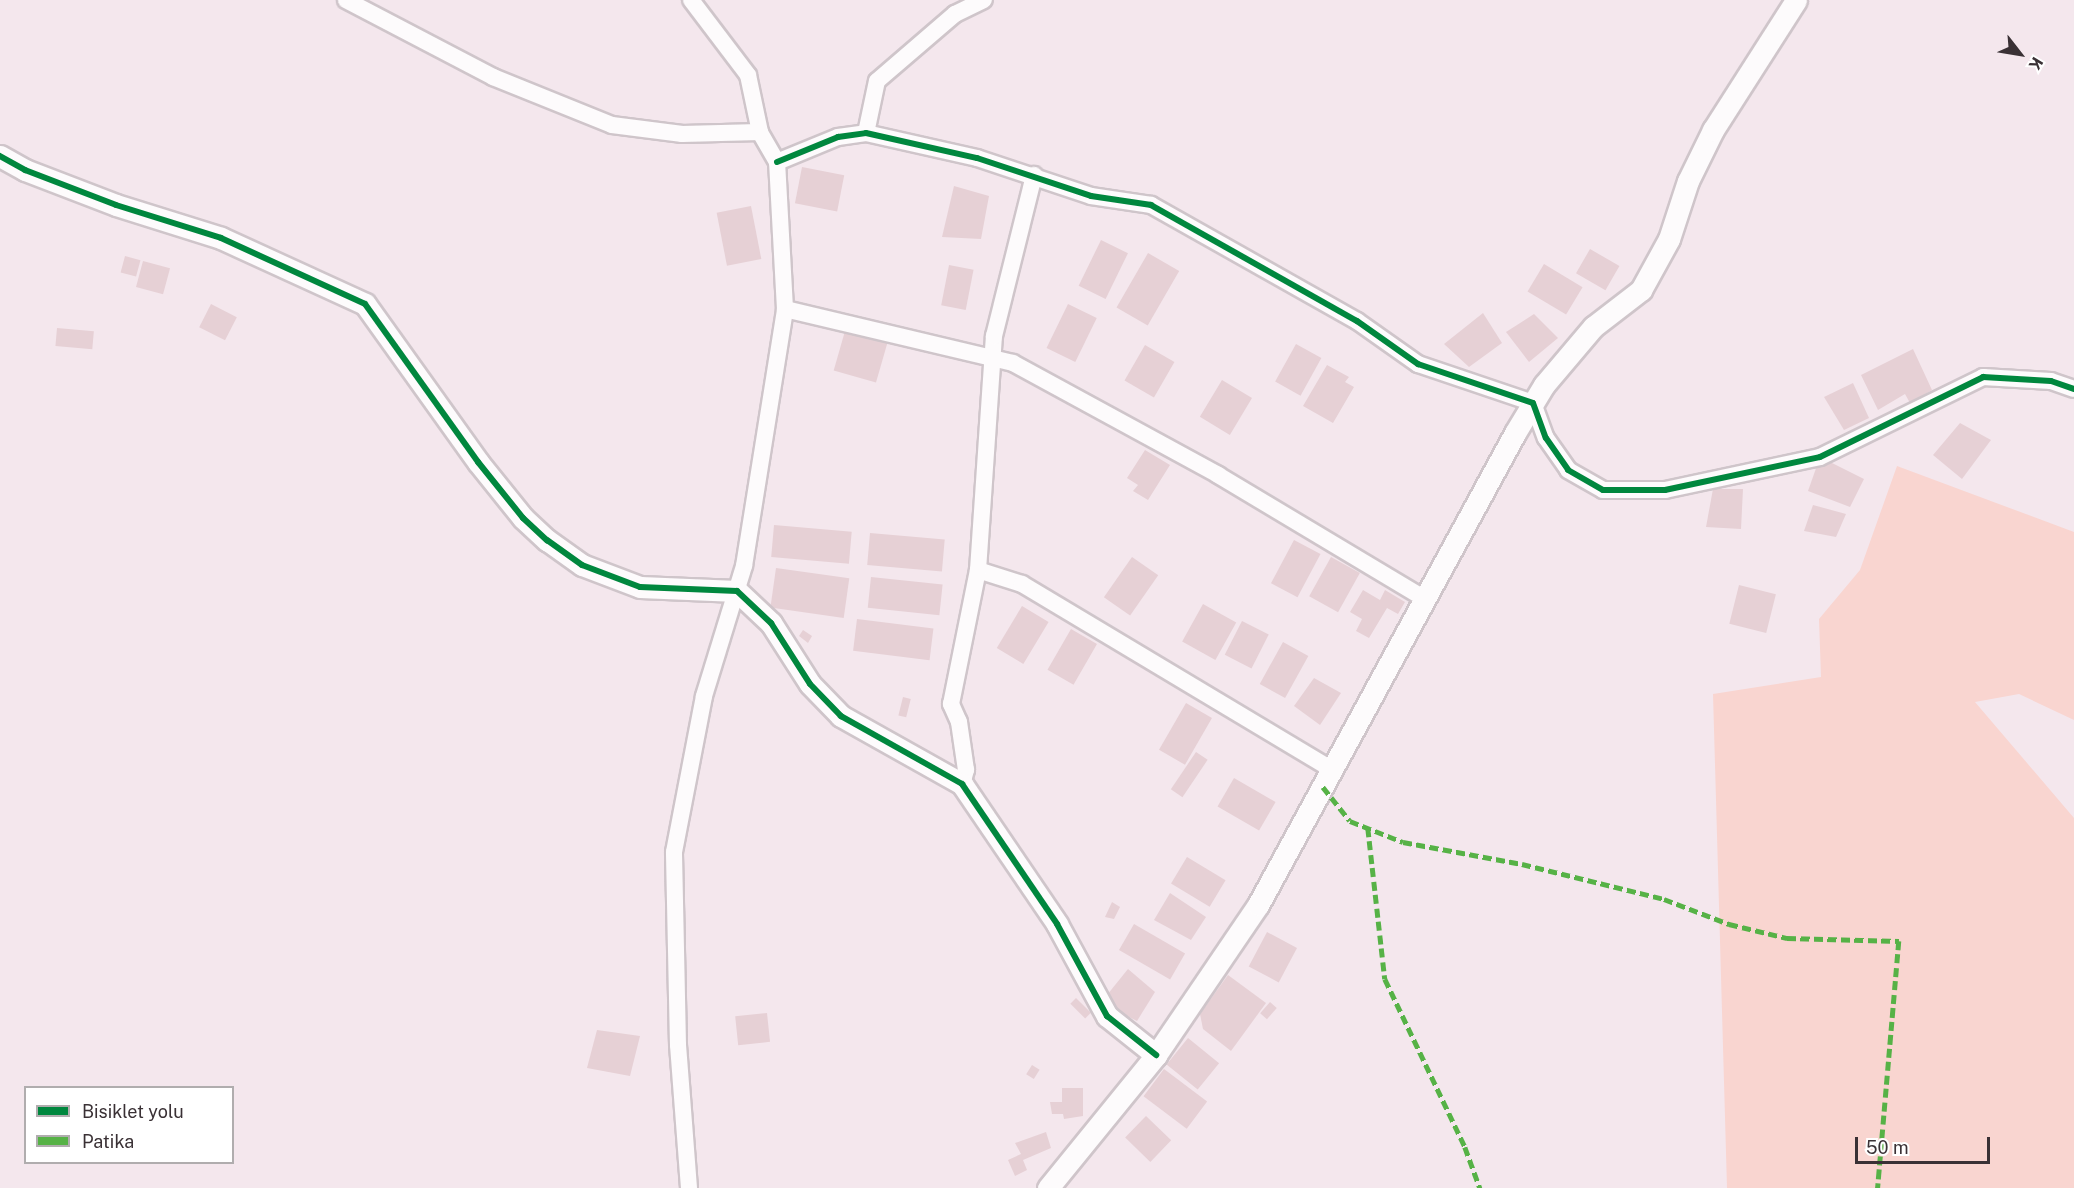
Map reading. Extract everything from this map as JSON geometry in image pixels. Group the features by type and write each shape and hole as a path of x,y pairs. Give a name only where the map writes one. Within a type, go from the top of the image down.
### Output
{"street":[{"path":"346,0 493,77 612,124 682,134 760,132"},
{"path":"690,1188 679,1056 674,852 704,696 737,591 785,309 777,162 760,132 748,75 691,0"},
{"path":"866,133 877,81 955,14 984,0"},
{"path":"1048,1188 1156,1055 1258,905 1294,833 1334,771 1533,403 1593,327 1641,290 1669,239 1688,181 1713,130 1796,0"},
{"path":"777,162 838,137 866,133 1034,175 1091,196 1151,205 1357,321 1418,364 1533,403"},
{"path":"0,156 25,170 116,205 221,238 365,304 478,462 523,518 547,540 582,565 639,587 737,591 771,623 810,684 841,716 962,784 1057,924 1107,1016 1156,1055"},
{"path":"962,784 966,770 961,731 951,704 978,570 977,542 994,336 1034,175"},
{"path":"785,309 994,355 1218,475 1425,599"},
{"path":"1533,403 1546,438 1568,470 1603,490 1665,490 1820,457 1983,376 2051,381 2074,389"},
{"path":"978,570 1022,584 1334,771"}],"shaded area":[{"path":"1897,466 2074,532 2074,720 2019,694 1975,702 2074,818 2074,1188 1727,1188 1713,694 1821,677 1819,619 1860,570"}],"building":[{"path":"802,167 844,175 837,212 795,203"},
{"path":"954,186 989,196 981,239 942,237"},
{"path":"751,206 761,259 727,266 717,213"},
{"path":"1101,240 1128,253 1106,299 1079,286"},
{"path":"1590,249 1619,266 1605,290 1576,273"},
{"path":"1148,253 1179,271 1148,326 1116,308"},
{"path":"125,256 140,260 136,277 121,272"},
{"path":"143,261 170,268 163,294 136,287"},
{"path":"1544,264 1583,287 1566,315 1528,291"},
{"path":"949,265 974,270 966,310 941,305"},
{"path":"211,304 237,317 225,340 199,327"},
{"path":"1068,304 1097,318 1075,362 1047,348"},
{"path":"1483,313 1502,343 1469,367 1444,344"},
{"path":"1534,314 1558,338 1529,362 1506,332"},
{"path":"57,328 94,331 92,349 55,346"},
{"path":"845,331 887,343 876,383 834,370"},
{"path":"1296,344 1321,358 1301,396 1275,382"},
{"path":"1145,345 1174,362 1154,398 1124,381"},
{"path":"1913,349 1932,390 1910,403 1905,394 1878,410 1861,375"},
{"path":"1327,365 1349,377 1345,382 1354,387 1333,423 1303,406"},
{"path":"1222,380 1252,398 1230,435 1200,417"},
{"path":"1853,383 1869,418 1844,430 1824,397"},
{"path":"1960,423 1991,440 1962,479 1933,455"},
{"path":"1145,450 1170,465 1148,500 1133,491 1138,485 1127,478"},
{"path":"1820,457 1864,479 1850,507 1808,491"},
{"path":"1713,489 1743,489 1741,529 1706,527"},
{"path":"1813,505 1846,514 1836,537 1804,531"},
{"path":"774,525 852,532 849,564 771,557"},
{"path":"870,533 945,540 942,571 867,565"},
{"path":"1294,540 1320,554 1297,597 1271,583"},
{"path":"1132,557 1158,575 1130,615 1104,597"},
{"path":"1331,557 1360,573 1338,612 1309,596"},
{"path":"776,568 849,578 844,618 770,608"},
{"path":"871,577 943,585 939,615 868,608"},
{"path":"1739,585 1776,594 1766,633 1729,624"},
{"path":"1363,590 1380,600 1385,590 1405,602 1398,614 1387,608 1369,638 1356,631 1362,619 1350,612"},
{"path":"1203,604 1236,622 1215,660 1182,642"},
{"path":"1022,606 1049,622 1023,664 997,648"},
{"path":"857,619 933,628 930,660 853,651"},
{"path":"1242,621 1269,635 1251,668 1225,655"},
{"path":"1071,629 1097,644 1073,685 1048,670"},
{"path":"803,630 812,636 808,643 799,636"},
{"path":"1283,642 1308,656 1285,698 1260,684"},
{"path":"1314,678 1341,693 1320,725 1294,706"},
{"path":"903,697 911,699 906,717 898,715"},
{"path":"1186,703 1212,718 1185,765 1159,750"},
{"path":"1196,752 1208,760 1182,797 1171,789"},
{"path":"1234,778 1276,802 1259,831 1218,807"},
{"path":"1187,857 1226,880 1210,907 1171,884"},
{"path":"1170,893 1206,917 1191,940 1154,920"},
{"path":"1112,902 1120,907 1114,919 1105,917"},
{"path":"1134,924 1185,953 1170,979 1119,950"},
{"path":"1267,932 1297,948 1279,982 1249,966"},
{"path":"1128,969 1155,992 1137,1021 1121,1013 1107,995"},
{"path":"1228,975 1266,1003 1231,1051 1203,1029 1200,1014"},
{"path":"1076,998 1091,1013 1085,1019 1070,1004"},
{"path":"1270,1002 1277,1008 1267,1019 1260,1013"},
{"path":"767,1013 770,1042 738,1045 735,1016"},
{"path":"597,1030 640,1036 630,1076 587,1068"},
{"path":"1188,1038 1219,1063 1198,1090 1167,1064"},
{"path":"1032,1065 1040,1070 1034,1079 1026,1074"},
{"path":"1164,1069 1207,1101 1187,1129 1144,1096"},
{"path":"1062,1088 1083,1088 1083,1116 1064,1119 1063,1114 1052,1114 1050,1102 1062,1102"},
{"path":"1146,1116 1171,1140 1150,1162 1125,1138"},
{"path":"1046,1132 1051,1148 1023,1160 1027,1170 1015,1176 1008,1160 1021,1154 1015,1143"}],"marked path":[{"path":"1323,787 1350,821 1403,842 1522,864 1664,899 1729,924 1787,938 1899,941 1878,1188"},
{"path":"1368,828 1385,979 1465,1147 1480,1188"}],"cycle path":[{"path":"777,162 838,137 866,133 977,158 1091,196 1151,205 1357,321 1418,364 1533,403 1546,438 1568,470 1603,490 1665,490 1820,457 1983,377 2051,381 2074,389"},
{"path":"0,156 25,170 116,205 221,238 365,304 478,462 523,518 547,540 582,565 640,587 737,591 771,623 810,684 841,716 962,784 1057,924 1107,1016 1156,1055"}]}
